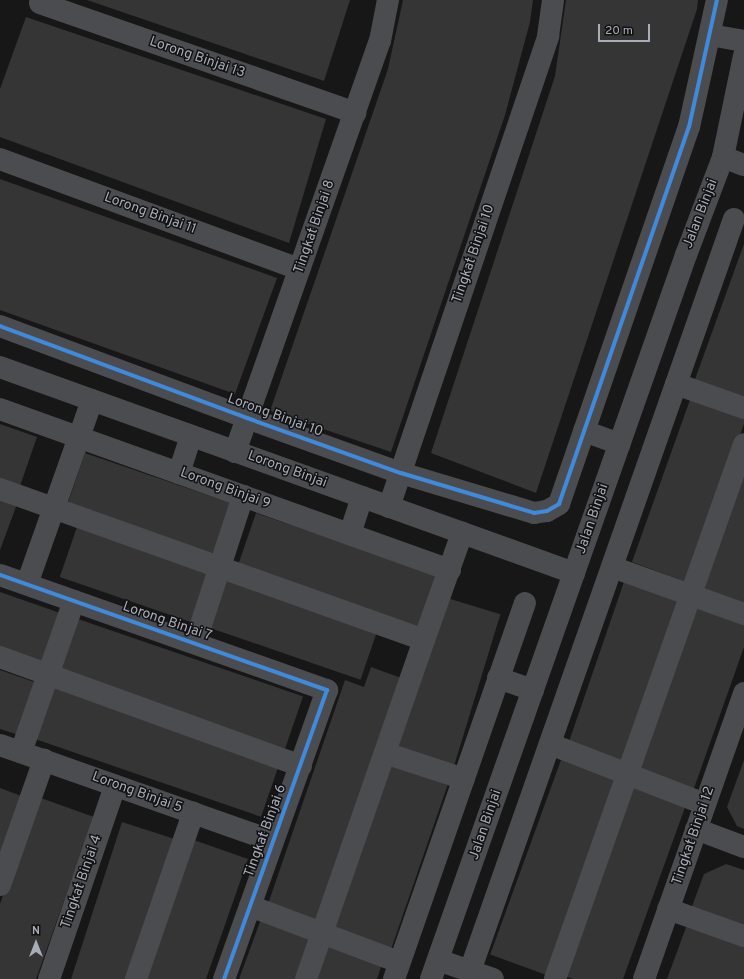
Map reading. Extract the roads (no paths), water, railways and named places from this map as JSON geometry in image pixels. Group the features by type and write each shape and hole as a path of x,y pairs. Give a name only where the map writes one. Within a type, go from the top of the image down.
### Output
{"street":[{"name":"Tingkat Binjai 8","path":"235,452 380,41 388,0"},
{"name":"Tingkat Binjai 10","path":"389,507 548,36 553,0"},
{"path":"620,444 584,431 689,127 717,0"},
{"name":"Lorong Binjai 13","path":"40,3 355,113"},
{"path":"710,35 744,41"},
{"name":"Jalan Binjai","path":"435,969 686,255 723,157 744,56"},
{"path":"723,157 744,164"},
{"name":"Lorong Binjai 11","path":"0,159 300,269"},
{"path":"470,971 734,219"},
{"path":"686,255 718,266"},
{"name":"Lorong Binjai 10","path":"0,326 247,418 401,473 534,513 547,510 559,504 584,431"},
{"name":"Lorong Binjai","path":"0,367 574,573"},
{"path":"676,384 744,408"},
{"path":"27,584 92,400"},
{"name":"Lorong Binjai 9","path":"0,409 450,570"},
{"path":"179,473 191,436"},
{"path":"554,979 744,444"},
{"path":"0,488 424,640"},
{"path":"195,643 243,496"},
{"path":"350,534 362,497"},
{"path":"306,979 462,533"},
{"path":"612,567 744,614"},
{"name":"Lorong Binjai 7","path":"0,575 327,690"},
{"path":"21,752 74,601"},
{"path":"250,906 322,932 396,971 525,603"},
{"path":"0,657 301,766"},
{"path":"498,678 533,690"},
{"name":"Tingkat Binjai 6","path":"224,979 327,690"},
{"name":"Tingkat Binjai 12","path":"644,979 744,693"},
{"path":"550,744 705,804"},
{"name":"Lorong Binjai 5","path":"0,745 273,842"},
{"path":"385,753 464,779"},
{"path":"0,885 44,760"},
{"name":"Tingkat Binjai 4","path":"49,979 115,786"},
{"path":"136,979 193,813"},
{"path":"486,825 518,836"},
{"path":"696,829 744,847"},
{"path":"668,909 744,936"},
{"path":"435,969 470,971 493,979"}]}
